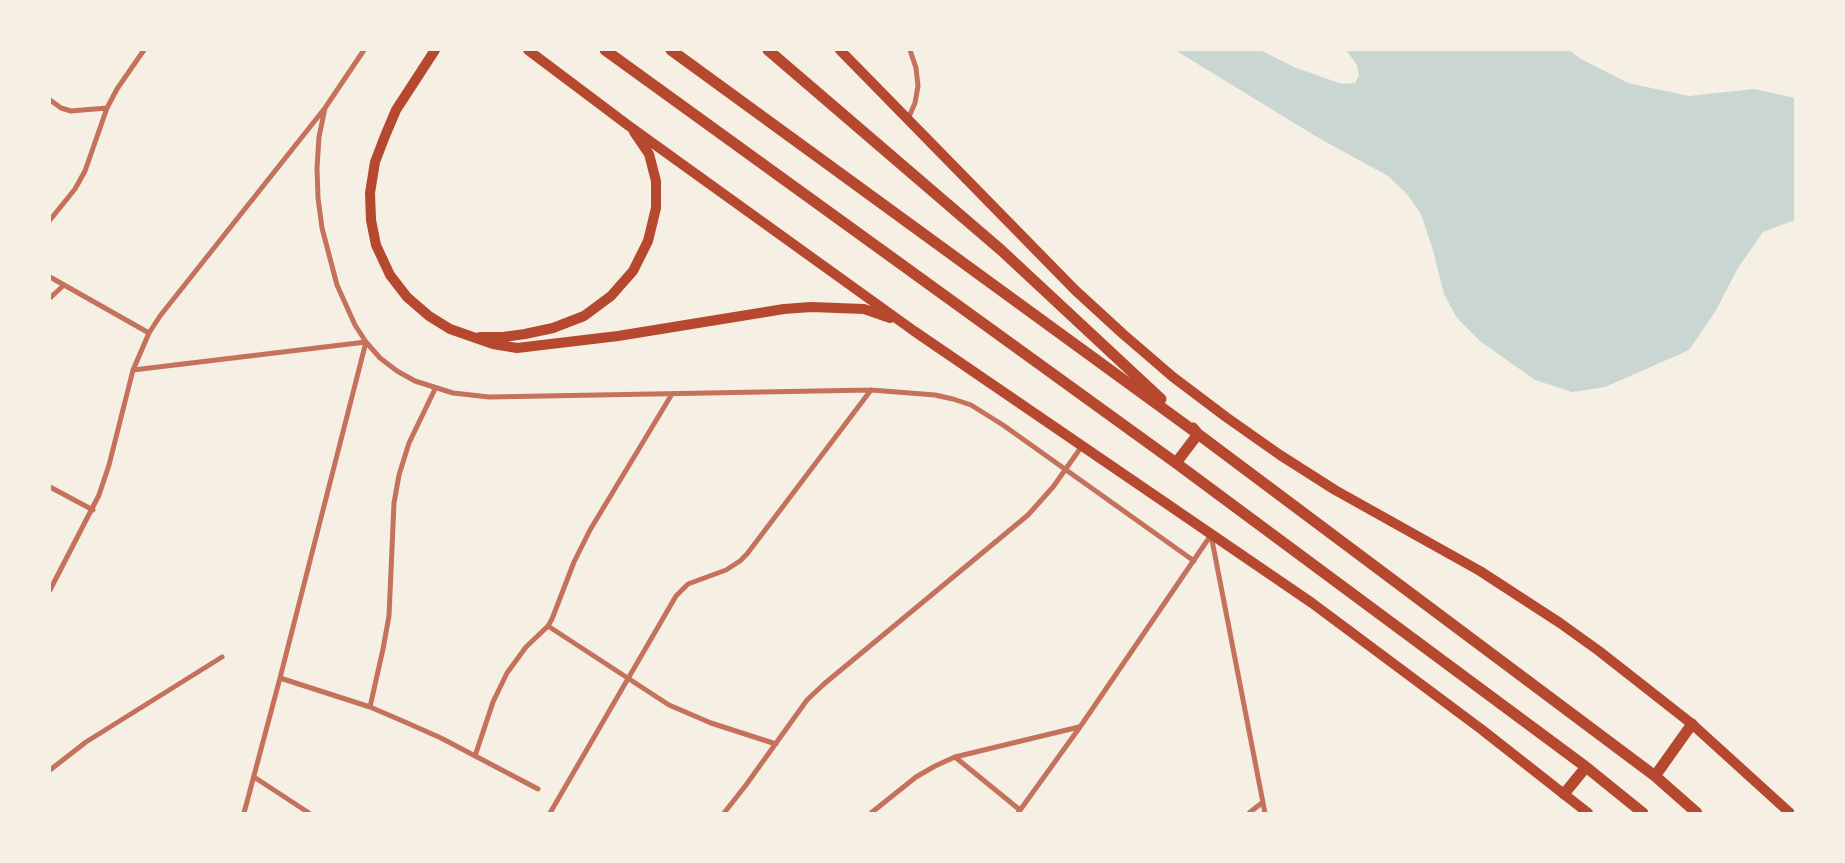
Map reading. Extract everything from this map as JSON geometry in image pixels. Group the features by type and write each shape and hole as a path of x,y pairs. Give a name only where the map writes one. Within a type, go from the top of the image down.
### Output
{"highway":[{"path":"605,50 1176,463 1586,767 1643,813"},
{"path":"670,50 1198,434 1654,776 1697,813"},
{"path":"768,50 1001,250 1198,434"},
{"path":"1176,463 1198,434"},
{"path":"1654,776 1692,724"},
{"path":"1564,794 1586,767"}],"main road":[{"path":"435,50 396,110 375,162 370,193 376,245 390,275 407,297 429,316 450,329 493,344 517,348 540,347 618,336 757,312 811,307 864,309 888,317 914,331"},
{"path":"528,50 629,126 914,331 1312,603 1397,665 1588,813"},
{"path":"840,50 1082,296 1159,365 1226,417 1280,455 1336,490 1521,596 1599,651 1692,724 1790,813"},
{"path":"474,337 503,337 525,334 553,328 584,316 611,296 633,271 648,241 656,208 656,181 649,154 629,126"}],"street":[{"path":"50,220 75,189 85,171 107,108 117,89 144,50"},
{"path":"50,590 93,510 109,466 133,370 149,334 160,316 325,108 364,50"},
{"path":"908,120 915,104 918,86 916,68 910,50"},
{"path":"50,100 61,108 71,111 107,108"},
{"path":"325,108 319,138 318,198 322,228 337,285 354,325 366,342 380,358 397,371 415,381 434,389 471,396 489,397 871,390 935,395 971,405 1003,425 1194,561"},
{"path":"50,277 149,334"},
{"path":"50,298 64,285"},
{"path":"133,370 366,342"},
{"path":"244,813 366,342"},
{"path":"370,707 389,616 394,503 399,475 410,443 434,389"},
{"path":"550,813 680,591 695,580 733,566 747,554 871,390"},
{"path":"475,756 493,702 507,673 526,647 548,626 556,612 574,562 590,530 672,394"},
{"path":"724,813 807,700 1028,515 1041,502 1082,446"},
{"path":"50,487 93,510"},
{"path":"955,757 1019,811 1080,727 1211,535"},
{"path":"1211,535 1265,813"},
{"path":"548,626 669,705 690,715 776,744"},
{"path":"50,770 86,742 222,657"},
{"path":"280,678 370,707 432,734 538,789"},
{"path":"871,813 916,777 955,757 1080,727"},
{"path":"254,777 309,813"},
{"path":"1249,813 1263,802"}],"shaded area":[{"path":"1175,50 1260,50 1296,68 1342,84 1355,83 1359,75 1357,65 1346,50 1569,50 1581,59 1628,83 1689,96 1754,89 1795,98 1795,220 1763,232 1738,268 1715,312 1689,350 1605,387 1572,392 1535,380 1480,341 1457,318 1444,294 1433,250 1421,214 1407,194 1388,176 1317,137"}]}
